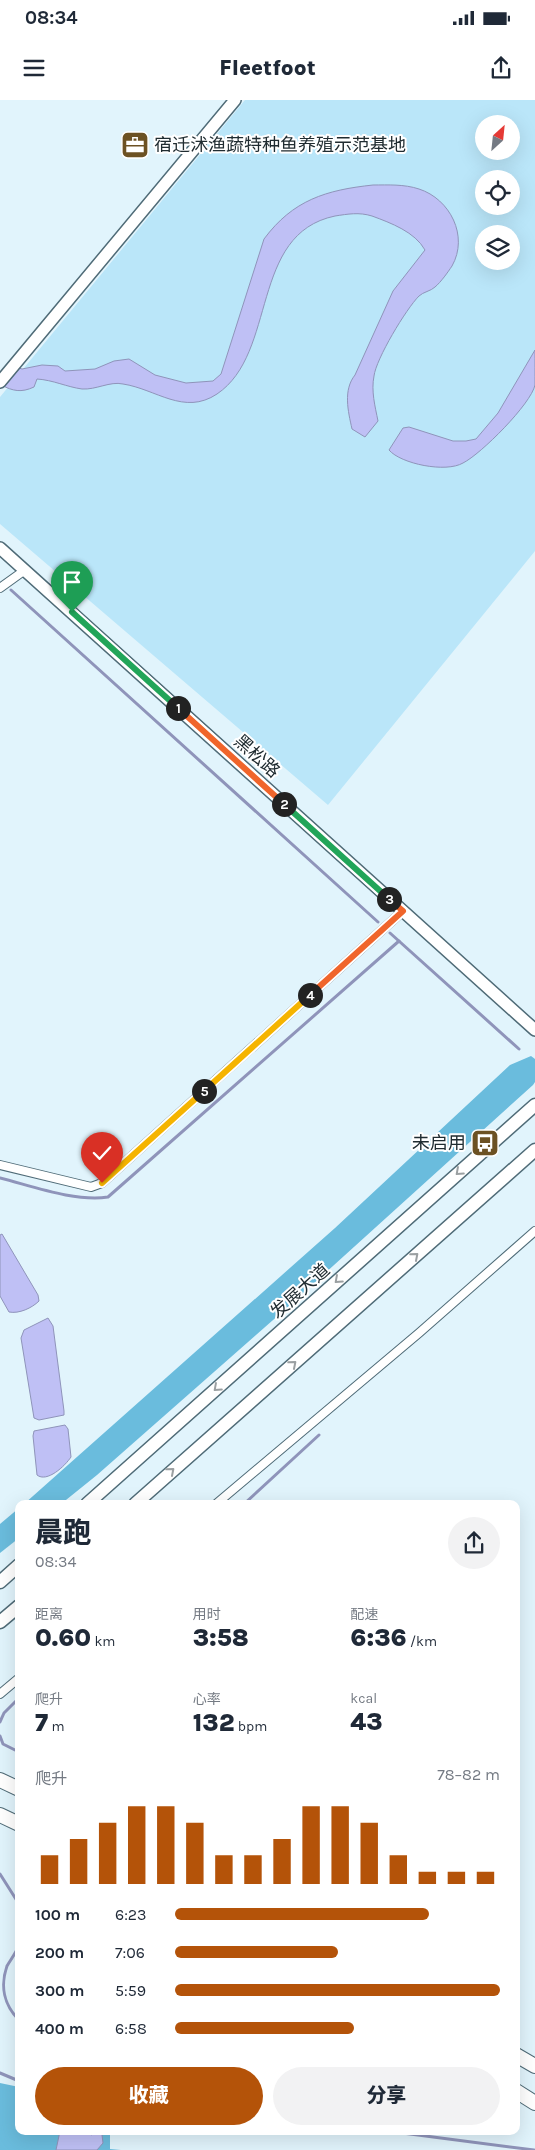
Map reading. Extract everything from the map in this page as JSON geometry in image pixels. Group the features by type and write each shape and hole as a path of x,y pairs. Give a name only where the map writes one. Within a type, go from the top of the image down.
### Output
{"highway":[{"path":"0,1780 15,1787"},
{"path":"0,1815 15,1822"},
{"path":"520,2057 535,2066"},
{"path":"520,2094 535,2103"}],"main road":[{"name":"发展大道","path":"91,1500 535,1105"},
{"path":"139,1500 535,1150"},
{"path":"0,1582 15,1569"},
{"path":"0,1622 15,1609"}],"street":[{"path":"0,382 235,100"},
{"name":"黑松路","path":"0,548 535,1030"},
{"path":"0,588 25,570"},
{"path":"0,1165 92,1187 102,1183 403,911"},
{"path":"221,1500 419,1333 535,1231"},
{"path":"0,1694 15,1681"}],"shaded area":[{"path":"245,100 535,100 535,551 328,805 0,524 0,397"},
{"path":"373,185 408,186 430,194 440,201 454,220 458,243 457,254 452,266 437,285 413,302 392,334 380,358 374,376 373,387 378,421 365,437 352,429 348,401 349,387 393,291 425,250 409,233 394,225 363,214 335,216 308,227 289,246 276,269 249,351 236,375 217,394 205,400 181,402 118,383 82,389 37,379 34,387 21,391 1,385 16,367 22,369 42,365 58,366 65,371 95,369 114,361 129,359 155,375 186,383 213,381 221,374 264,239 287,215 312,199 340,190"},
{"path":"535,350 535,385 525,404 493,439 471,458 455,466 424,466 403,459 389,450 403,428 409,427 453,441 476,439 498,413"},
{"path":"531,1056 535,1059 535,1082 533,1085 281,1313 97,1475 66,1500 29,1500 335,1228 510,1065"},
{"path":"2,1234 38,1295 39,1301 21,1311 9,1312 0,1296 0,1235"},
{"path":"48,1318 53,1326 64,1415 39,1420 34,1418 21,1338 24,1330"},
{"path":"65,1425 68,1429 71,1457 65,1465 51,1475 41,1477 37,1475 34,1431"},
{"path":"15,1511 15,1541 0,1553 0,1524"},
{"path":"0,2083 15,2086 15,2135 110,2135 110,2149 121,2150 0,2150"},
{"path":"59,2135 102,2135 103,2143 97,2150 56,2150"}],"waterway":[{"path":"11,590 378,922"},
{"path":"390,933 519,1049"},
{"path":"0,1178 68,1195 95,1198 108,1197 399,941"},
{"path":"248,1500 319,1435"},
{"path":"0,1722 4,1713 15,1702"},
{"path":"0,1736 3,1744 15,1750"},
{"path":"0,1874 15,1898"},
{"path":"15,1953 7,1966 4,1981 7,2002 15,2015"},
{"path":"0,2073 15,2079"},
{"path":"418,2135 534,2150"}],"place":[{"name":"宿迁沭渔蔬特种鱼养殖示范基地","path":"135,145"},
{"name":"未启用","path":"485,1143"}],"route":[{"path":"72,612 403,911 102,1183"}]}
